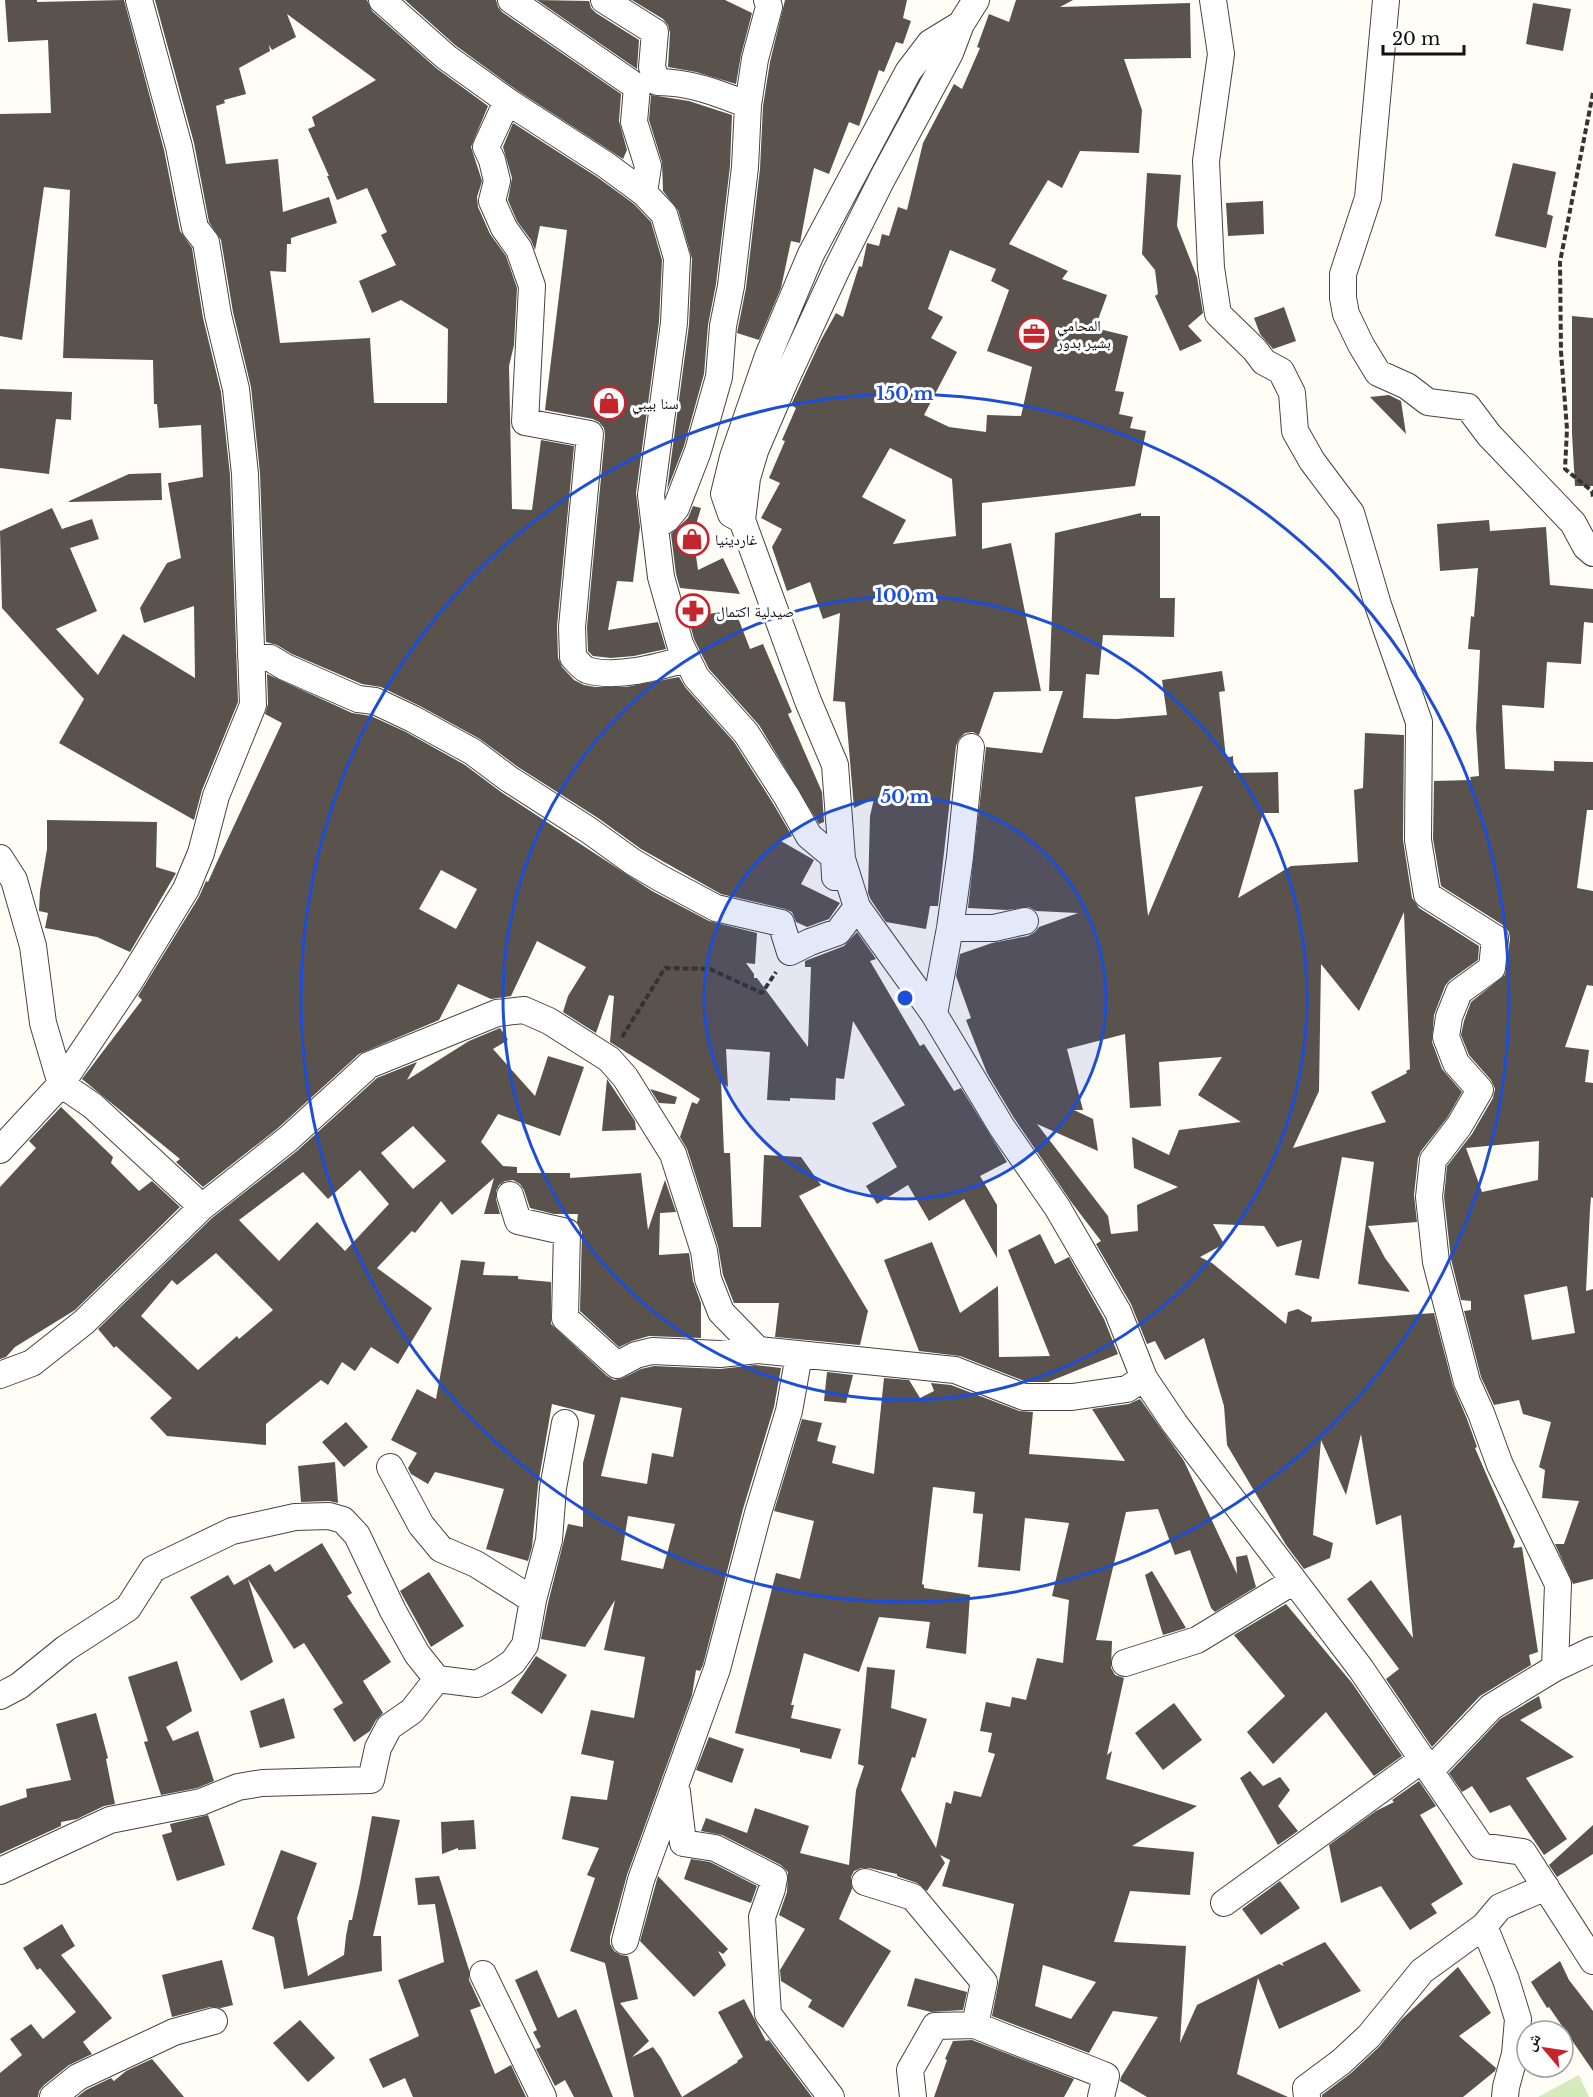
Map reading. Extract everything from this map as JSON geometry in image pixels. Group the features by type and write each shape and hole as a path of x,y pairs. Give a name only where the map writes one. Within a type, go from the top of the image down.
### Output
{"street":[{"path":"0,1150 61,1084 130,981 190,880 201,853 216,796 253,705 245,474 236,389 218,315 206,242 195,228 179,147 139,0"},
{"path":"382,0 446,57 510,103 606,165 644,193 664,214 677,258 674,323 651,495 661,578 680,645 696,677 746,733 788,797 809,836 834,857 835,893 858,907"},
{"path":"511,0 647,84 675,82 702,87 748,105"},
{"path":"604,0 655,32 652,67 634,122 648,166 644,193"},
{"path":"655,527 667,519 676,508 698,451 719,377 723,326 731,286 745,168 748,105 754,59 769,7 767,0"},
{"path":"976,0 961,24 930,43 908,72 811,254 768,356 733,457 724,494 731,514 742,520 808,701 835,765 842,858 858,907 934,1014 1001,1126 1057,1207 1118,1312 1144,1378 1175,1424 1361,1669 1481,1846 1523,1852 1593,1961"},
{"path":"1213,0 1221,54 1206,161 1211,268 1218,314 1255,350 1264,362 1281,371 1292,393 1295,431 1312,461 1351,513 1378,606 1419,722 1418,840 1427,895 1495,938 1491,968 1459,992 1449,1017 1446,1038 1456,1063 1480,1090 1459,1126 1433,1160 1429,1197 1436,1262 1467,1382 1500,1465 1558,1584 1555,1668"},
{"path":"1386,0 1368,198 1343,274 1346,314 1378,373 1407,386 1428,402 1468,407 1489,435 1573,523 1586,547 1593,553"},
{"path":"510,103 502,110 486,147 497,181 492,201 504,228 519,249 532,286 525,422 590,434 572,627 573,657 585,669 616,673 660,667 686,659"},
{"path":"251,656 270,658 285,668 358,699 375,701 413,718 473,753 660,878 716,908 781,923 790,952 838,932 858,907"},
{"path":"934,1014 960,857 971,747"},
{"path":"0,858 14,880 33,946 43,1023 61,1084 93,1106 202,1207"},
{"path":"950,928 994,928 1025,921"},
{"path":"0,1375 33,1363 84,1322 202,1207 288,1139 369,1065 497,1012 524,1010 549,1021 609,1059 626,1077 673,1154 704,1251 708,1279 721,1312 758,1350"},
{"path":"510,1196 518,1221 567,1232 565,1318 617,1365 636,1355 651,1351 720,1354 758,1350 955,1370 1024,1397 1072,1397 1127,1389 1144,1378"},
{"path":"625,1941 641,1880 717,1669 748,1546 789,1411 799,1355"},
{"path":"0,1696 20,1686 66,1648 128,1608 153,1569 232,1531 295,1517 329,1516 343,1520 357,1535 393,1611 417,1654 437,1679 477,1684 513,1662 525,1645 533,1600 549,1540 553,1488 565,1423"},
{"path":"390,1467 422,1525 441,1549 476,1564 533,1600"},
{"path":"1125,1663 1197,1640 1294,1581"},
{"path":"1224,1903 1426,1765 1491,1707 1555,1668 1593,1650"},
{"path":"0,1871 110,1820 201,1802 238,1786 262,1783 371,1780 378,1748 389,1727 412,1711 437,1679"},
{"path":"676,1786 683,1843 715,1848 774,1878 762,1917 768,2014 831,2097"},
{"path":"865,1882 913,1897 984,1982 975,2025"},
{"path":"1307,2097 1306,2088 1341,2062 1369,2036 1422,1971 1484,1926 1500,1907 1546,1887"},
{"path":"1484,1926 1506,1980 1518,2019 1515,2054 1500,2094"},
{"path":"483,1974 543,2097"},
{"path":"53,2097 78,2077 174,2032 214,2021"},
{"path":"913,2097 910,2070 935,2026 975,2025 1025,2047 1065,2058 1106,2076 1101,2097"}],"path":[{"path":"1593,93 1560,261 1561,352 1567,429 1565,470 1592,491 1593,497"},
{"path":"609,1059 665,968 710,969 762,993 790,952"}],"green space":[{"path":"1579,2075 1589,2097 1538,2097 1575,2079"}],"building":[{"path":"5,0 37,0 37,2 124,0 164,150 180,231 192,248 203,318 221,392 230,475 238,702 202,790 194,820 59,743 84,699 2,608 0,531 52,508 62,529 92,519 99,539 70,548 97,611 56,629 98,675 123,634 195,678 194,606 144,623 140,608 167,563 181,558 168,483 203,477 201,425 159,428 157,404 154,404 153,360 63,358 70,190 44,187 22,340 0,336 0,114 51,113 48,40 8,42"},
{"path":"155,0 367,0 372,11 436,68 488,106 471,147 482,181 477,197 478,207 490,234 506,256 517,288 514,345 509,366 512,509 532,510 541,440 574,446 557,626 558,658 562,667 574,680 595,687 626,687 679,677 685,687 734,742 774,805 792,836 781,841 814,860 801,884 840,903 829,919 807,927 796,922 792,912 785,909 721,894 641,849 480,739 381,687 362,684 266,642 260,473 251,387 233,312 221,240 209,222 194,143","holes":["287,14 376,80 312,117 315,126 308,129 337,200 367,188 387,232 381,235 396,265 359,281 372,313 401,300 448,329 447,403 374,403 370,338 280,343 270,271 286,272 287,244 291,244 291,238 337,223 329,197 283,212 278,159 226,164 216,106 225,103 224,100 246,94 239,68 270,51 269,45 272,50 296,37"]},
{"path":"405,0 496,0 502,12 621,94 619,121 627,150 623,159 518,91 455,45"},
{"path":"537,0 589,1 596,13 639,40 637,69"},
{"path":"632,0 725,0 752,13 736,84 696,72 668,67 670,33 668,25 663,19"},
{"path":"785,0 907,0 903,18 911,21 903,44 896,42 884,72 879,70 859,126 849,122 829,174 814,168 800,243 791,241 781,288 759,340 737,333 746,288 760,169 763,106 770,62"},
{"path":"1016,0 1073,0 1060,7 1190,3 1191,58 1124,59 1142,110 1139,153 1080,151 1062,188 1048,180 1009,244 1068,271 1062,279 1107,295 1095,328 1128,336 1115,391 1124,392 1119,414 1133,417 1130,428 1146,431 1135,486 982,503 982,549 1011,543 1041,691 994,692 979,735 973,732 965,733 959,739 956,746 938,906 930,906 926,929 886,922 868,893 870,816 874,799 854,808 845,702 833,701 840,613 823,619 810,582 787,591 772,547 782,529 761,518 780,483 769,478 796,408 791,405 836,313 843,317 859,266 862,267 867,243 879,246 882,234 889,236 898,207 907,210 923,143 954,84 962,89 980,48 977,47 989,14 1009,22","holes":["950,250 996,269 991,281 1009,290 987,351 1032,367 1021,416 987,415 986,432 949,427 924,415 957,352 931,338 943,317 928,309","890,448 952,479 956,536 893,544 906,520 862,497"]},
{"path":"1533,3 1571,9 1563,51 1526,44"},
{"path":"651,95 689,101 732,115 730,166 716,284 708,325 704,374 684,446 667,490 689,325 692,259 678,210 663,191 662,162 649,120"},
{"path":"513,123 597,177 634,204 651,222 662,260 659,322 636,493 640,527 633,582 617,581 608,630 658,622 666,649 611,658 593,656 588,651 587,627 605,435 604,428 593,419 545,410 567,230 540,226 535,250 531,240 517,221 508,200 512,178 503,147"},
{"path":"1513,163 1556,172 1547,214 1553,216 1546,248 1495,236"},
{"path":"1147,173 1181,175 1177,226 1197,277 1203,313 1188,326 1202,341 1180,351 1155,296 1158,294 1155,270 1142,254"},
{"path":"1263,201 1264,234 1228,236 1226,203"},
{"path":"1284,307 1296,341 1273,349 1260,334 1254,318"},
{"path":"1572,316 1593,318 1593,486 1575,486 1572,434"},
{"path":"0,389 72,392 71,420 56,419 49,474 0,468"},
{"path":"1389,395 1401,401 1406,434 1370,397"},
{"path":"161,473 162,500 67,502 129,474"},
{"path":"693,506 701,508 693,534 698,570 723,558 740,594 680,588 671,534 688,518"},
{"path":"1141,513 1141,516 1160,516 1160,598 1175,598 1174,637 1103,635 1099,675 1086,674 1083,718 1116,719 1167,715 1162,680 1222,671 1225,691 1219,692 1226,758 1233,756 1234,773 1278,772 1279,813 1263,813 1238,898 1291,866 1358,862 1354,790 1363,788 1365,733 1404,735 1403,840 1412,898 1419,908 1479,946 1478,960 1445,986 1434,1015 1432,1042 1442,1069 1462,1092 1447,1118 1418,1158 1414,1195 1417,1222 1368,1226 1385,1258 1410,1292 1358,1284 1374,1162 1342,1157 1319,1279 1295,1275 1302,1240 1277,1247 1264,1226 1213,1224 1224,1244 1200,1257 1212,1263 1286,1324 1288,1312 1298,1309 1312,1317 1311,1322 1434,1313 1453,1386 1477,1447 1475,1448 1515,1541 1513,1548 1522,1547 1538,1652 1529,1655 1531,1665 1480,1696 1432,1747 1386,1679 1399,1669 1347,1599 1371,1580 1413,1638 1401,1515 1376,1525 1361,1434 1346,1495 1321,1440 1313,1535 1333,1543 1330,1558 1304,1569 1286,1545 1227,1445 1224,1406 1204,1338 1165,1360 1155,1341 1147,1344 1131,1304 1096,1244 1101,1241 1014,1118 987,1073 966,1020 971,1018 956,976 960,954 992,943 1028,936 1039,927 1078,913 1036,911 1029,907 1007,910 968,908 986,747 1042,753 1063,691 1049,691 1055,533","holes":["1203,786 1148,916 1135,797","1404,912 1410,1069 1406,1071 1407,1073 1371,1092 1386,1122 1293,1148 1319,1091 1321,964 1359,1011","1125,1034 1130,1108 1161,1106 1159,1062 1222,1057 1198,1095 1241,1122 1179,1130 1169,1155 1132,1137 1134,1168 1178,1187 1137,1205 1138,1231 1111,1234 1108,1216 1037,1124 1098,1151 1093,1119 1074,1110 1083,1110 1067,1049"]},
{"path":"1489,520 1490,531 1546,527 1550,585 1593,589 1593,623 1584,622 1581,664 1547,662 1544,708 1502,705 1505,769 1554,771 1554,761 1593,762 1593,810 1587,810 1577,888 1593,891 1593,986 1587,985 1565,1047 1589,1050 1585,1082 1593,1083 1593,1198 1591,1197 1586,1291 1593,1289 1593,1579 1573,1584 1555,1544 1564,1544 1579,1501 1542,1498 1545,1470 1539,1467 1551,1422 1523,1414 1519,1400 1494,1405 1481,1377 1464,1311 1471,1310 1471,1301 1461,1300 1451,1259 1444,1197 1447,1166 1472,1134 1493,1098 1495,1089 1491,1080 1469,1055 1461,1035 1471,1002 1505,975 1510,939 1509,932 1503,925 1441,886 1433,839 1434,781 1471,780 1470,777 1479,776 1476,728 1480,650 1468,649 1471,616 1474,617 1478,568 1440,571 1437,524","holes":["1539,1141 1538,1180 1482,1192 1466,1148","1567,1286 1575,1333 1532,1340 1524,1295"]},
{"path":"735,610 750,649 763,644 792,712 788,714 822,792 824,822 819,824 759,725 709,669 694,639 688,617"},
{"path":"267,674 352,713 371,716 406,732 465,765 501,792 652,891 709,921 757,933 755,964 746,963 754,974 754,978 757,978 808,1047 811,967 805,967 805,961 844,946 857,932 876,959 870,961 920,1046 924,1044 954,1091 961,1088 1007,1162 980,1176 997,1205 997,1258 964,1199 929,1221 908,1185 877,1204 866,1186 897,1167 872,1123 905,1105 853,1021 844,1079 836,1078 835,1100 790,1098 790,1101 767,1100 770,1052 726,1049 728,1087 721,1081 724,1153 730,1153 733,1227 761,1227 764,1155 801,1157 821,1185 799,1196 868,1311 860,1345 775,1337 779,1303 734,1303 723,1275 718,1246 687,1149 680,1137 692,1102 697,1104 700,1099 610,1042 614,996 609,995 596,1033 563,1012 568,996 586,967 537,941 511,996 491,999 458,984 439,1020 359,1054 278,1128 203,1187 176,1162 180,1159 82,1079 142,1000 138,996 199,897 206,881 208,882 282,723 265,714 268,704","holes":["441,870 477,889 456,929 419,909"]},
{"path":"47,820 157,822 156,867 176,873 130,952 97,937 45,928 48,913 39,911 47,849"},
{"path":"500,1028 508,1040 493,1049 535,1096 548,1056 584,1067 560,1136 498,1114 481,1142 503,1166 517,1167 517,1173 570,1173 570,1178 641,1173 648,1230 665,1180 676,1212 660,1213 659,1255 689,1253 693,1281 701,1303 701,1338 649,1336 619,1347 580,1311 582,1232 577,1222 578,1214 554,1214 530,1208 524,1190 513,1180 505,1181 496,1191 500,1214 484,1214 494,1178 452,1215 441,1201 415,1233 412,1231 377,1268 432,1308 398,1364 371,1347 355,1371 342,1362 328,1385 321,1380 266,1424 266,1445 167,1436 150,1418 172,1398 116,1346 114,1348 98,1329 212,1218 297,1151 377,1078 417,1062 407,1080 469,1041","holes":["413,1126 446,1161 413,1189 381,1153","360,1170 389,1204 345,1251 317,1222 279,1261 239,1220 303,1172 328,1199","216,1253 273,1310 239,1339 237,1336 198,1370 141,1316 172,1280 177,1285"]},
{"path":"607,1079 635,1121 636,1130 602,1131"},
{"path":"650,1089 677,1097 675,1104 659,1103"},
{"path":"61,1107 113,1157 111,1163 139,1191 152,1181 180,1207 75,1310 15,1347 6,1357 0,1359 0,1187 36,1148 29,1141"},
{"path":"1040,1234 1055,1264 1069,1257 1104,1319 1118,1354 1048,1382 1027,1382 960,1356 919,1351 884,1260 932,1242 960,1313 998,1286 999,1357 1050,1356 1008,1250"},
{"path":"461,1260 485,1262 483,1275 518,1276 518,1279 551,1282 551,1324 614,1380 654,1366 720,1369 755,1365 781,1368 774,1407 743,1509 703,1665 700,1671 696,1670 692,1695 627,1875 610,1937 610,1944 614,1951 628,1956 638,1999 620,2003 649,2041 632,2057 653,2047 682,2097 634,2097 605,1963 570,1951 595,1878 587,1875 599,1848 562,1839 571,1796 607,1800 614,1761 581,1754 591,1710 634,1718 645,1657 604,1650 615,1600 585,1647 541,1639 568,1524 583,1527 583,1463 595,1415 552,1404 538,1485 532,1547 528,1561 486,1549 504,1489 435,1472 428,1484 411,1474 408,1468 417,1453 391,1440 417,1389 436,1399","holes":["621,1397 682,1408 673,1457 652,1453 647,1484 601,1476","628,1516 675,1524 663,1569 621,1560"]},
{"path":"827,1372 853,1375 846,1403 824,1401"},
{"path":"884,1378 909,1380 920,1398 934,1391 931,1383 951,1385 1019,1411 1033,1412 1029,1454 1125,1461 1092,1409 1129,1404 1140,1399 1184,1461 1237,1574 1236,1557 1247,1555 1256,1587 1215,1612 1211,1608 1190,1550 1175,1555 1158,1509 1126,1512 1096,1640 1112,1641 1111,1668 1115,1675 1124,1678 1107,1755 1112,1751 1106,1779 1197,1806 1132,1846 1194,1852 1190,1895 1130,1891 1114,1942 1186,1946 1180,2043 1197,2005 1279,1964 1284,1966 1282,1963 1325,1942 1361,1991 1279,2029 1258,1978 1237,2074 1288,2097 1147,2097 1120,2081 1158,2017 1113,2011 1089,2053 992,2016 1014,1904 942,1886 950,1860 940,1855 945,1863 927,1891 917,1883 897,1876 897,1874 869,1868 854,1871 851,1877 852,1889 839,1919 891,1951 843,2028 808,2007 812,2000 781,1981 780,1970 805,1929 779,1915 787,1892 788,1872 781,1865 722,1835 701,1831 706,1818 747,1833 755,1808 809,1826 800,1853 849,1865 856,1790 864,1766 858,1764 867,1667 895,1670 891,1708 927,1719 915,1758 912,1757 901,1790 936,1848 946,1802 951,1804 954,1791 981,1797 995,1754 988,1752 992,1733 980,1731 986,1702 1010,1707 1012,1697 1026,1700 1037,1658 1063,1663 1069,1600 1052,1596 1069,1523 1025,1518 1020,1571 978,1567 983,1514 973,1513 975,1492 933,1487 922,1584 924,1588 970,1595 966,1654 926,1648 930,1622 879,1617 859,1672 804,1653 791,1705 794,1705 791,1718 841,1729 831,1759 735,1733 776,1573 800,1579 814,1521 774,1511 802,1419 822,1423 817,1441 836,1446 832,1463 874,1474","holes":["1043,1965 1096,1982 1071,2019 1035,2006"]},
{"path":"346,1422 368,1447 344,1467 322,1442"},
{"path":"335,1462 338,1503 301,1502 298,1466"},
{"path":"322,1543 352,1593 347,1596 391,1662 363,1681 383,1713 370,1731 354,1742 333,1709 343,1703 304,1643 294,1649 248,1579 273,1662 241,1681 190,1597 228,1575 234,1585 270,1564 275,1572"},
{"path":"1152,1571 1186,1628 1163,1635 1145,1575"},
{"path":"429,1572 464,1626 431,1647 400,1591"},
{"path":"1286,1604 1352,1683 1402,1756 1374,1776 1326,1712 1273,1764 1247,1732 1285,1696 1234,1635"},
{"path":"536,1656 567,1675 542,1714 511,1693"},
{"path":"177,1661 192,1711 166,1727 173,1741 198,1731 214,1781 197,1788 161,1795 144,1742 148,1741 128,1677"},
{"path":"1539,1696 1542,1708 1520,1720 1574,1757 1526,1778 1567,1839 1544,1855 1510,1805 1490,1813 1472,1786 1462,1792 1449,1773 1500,1719"},
{"path":"284,1698 295,1738 260,1748 250,1711"},
{"path":"1174,1703 1202,1740 1163,1770 1135,1733"},
{"path":"96,1713 108,1758 106,1759 115,1804 104,1806 77,1819 61,1822 61,1826 0,1854 0,1806 27,1797 26,1789 71,1780 56,1724"},
{"path":"709,1737 744,1749 732,1783 696,1770"},
{"path":"1250,1771 1263,1786 1280,1777 1290,1790 1278,1806 1298,1831 1278,1845 1240,1778"},
{"path":"1419,1781 1436,1806 1420,1815 1463,1884 1431,1904 1437,1913 1410,1930 1381,1886 1341,1903 1329,1845 1376,1811 1394,1802 1392,1800"},
{"path":"208,1815 225,1865 177,1881 162,1835 172,1832 170,1824"},
{"path":"372,1816 400,1820 373,1936 381,1936 382,1971 284,1989 274,1937 252,1929 281,1850 317,1863 297,1918 308,1976 344,1955 349,1920 352,1920"},
{"path":"474,1820 476,1849 458,1850 458,1848 442,1854 441,1822"},
{"path":"1593,1825 1593,1854 1557,1877 1549,1865"},
{"path":"691,1859 710,1862 757,1886 751,1903 684,1879"},
{"path":"439,1876 469,1970 469,1980 481,2006 470,2010 495,2074 511,2065 526,2097 413,2097 405,2078 383,2088 369,2059 419,2036 398,1980 444,1962 435,1904 418,1905 415,1878"},
{"path":"658,1876 728,1949 723,1954 718,1951 726,1965 694,1997 640,1941"},
{"path":"1280,1881 1300,1908 1261,1935 1242,1909"},
{"path":"62,1924 75,1946 61,1955 112,2018 83,2042 92,2054 69,2065 44,2085 38,2097 0,2097 0,2073 22,2055 10,2039 31,2024 43,2039 76,2012 40,1968 37,1970 23,1948"},
{"path":"222,1960 233,2005 221,2008 210,2007 172,2017 162,1975"},
{"path":"1560,1961 1569,1980 1593,2011 1593,2071 1575,2045 1575,2019 1557,2019 1549,2007 1547,2008 1531,1982"},
{"path":"1458,1967 1491,2013 1459,2036 1496,2068 1495,2071 1463,2097 1322,2097 1379,2047 1402,2019"},
{"path":"537,1970 558,2018 576,2009 613,2097 574,2097 565,2080 555,2086 536,2049 541,2047 533,2032 537,2030 515,1980"},
{"path":"915,1978 967,1992 963,2010 931,2012 907,2006"},
{"path":"744,1999 766,2041 769,2040 812,2097 682,2097 743,2057 718,2012"},
{"path":"300,2020 335,2058 308,2082 273,2043"},
{"path":"972,2040 1074,2079 1064,2097 934,2097 953,2041"},
{"path":"152,2059 184,2097 77,2097 111,2078 114,2081 126,2071"}],"place":[{"name":"المحامي بشير بدور","path":"1034,334"},
{"name":"سنا بيبي","path":"609,403"},
{"name":"غاردينيا","path":"692,539"},
{"name":"صيدلية اكتمال","path":"693,611"}]}
